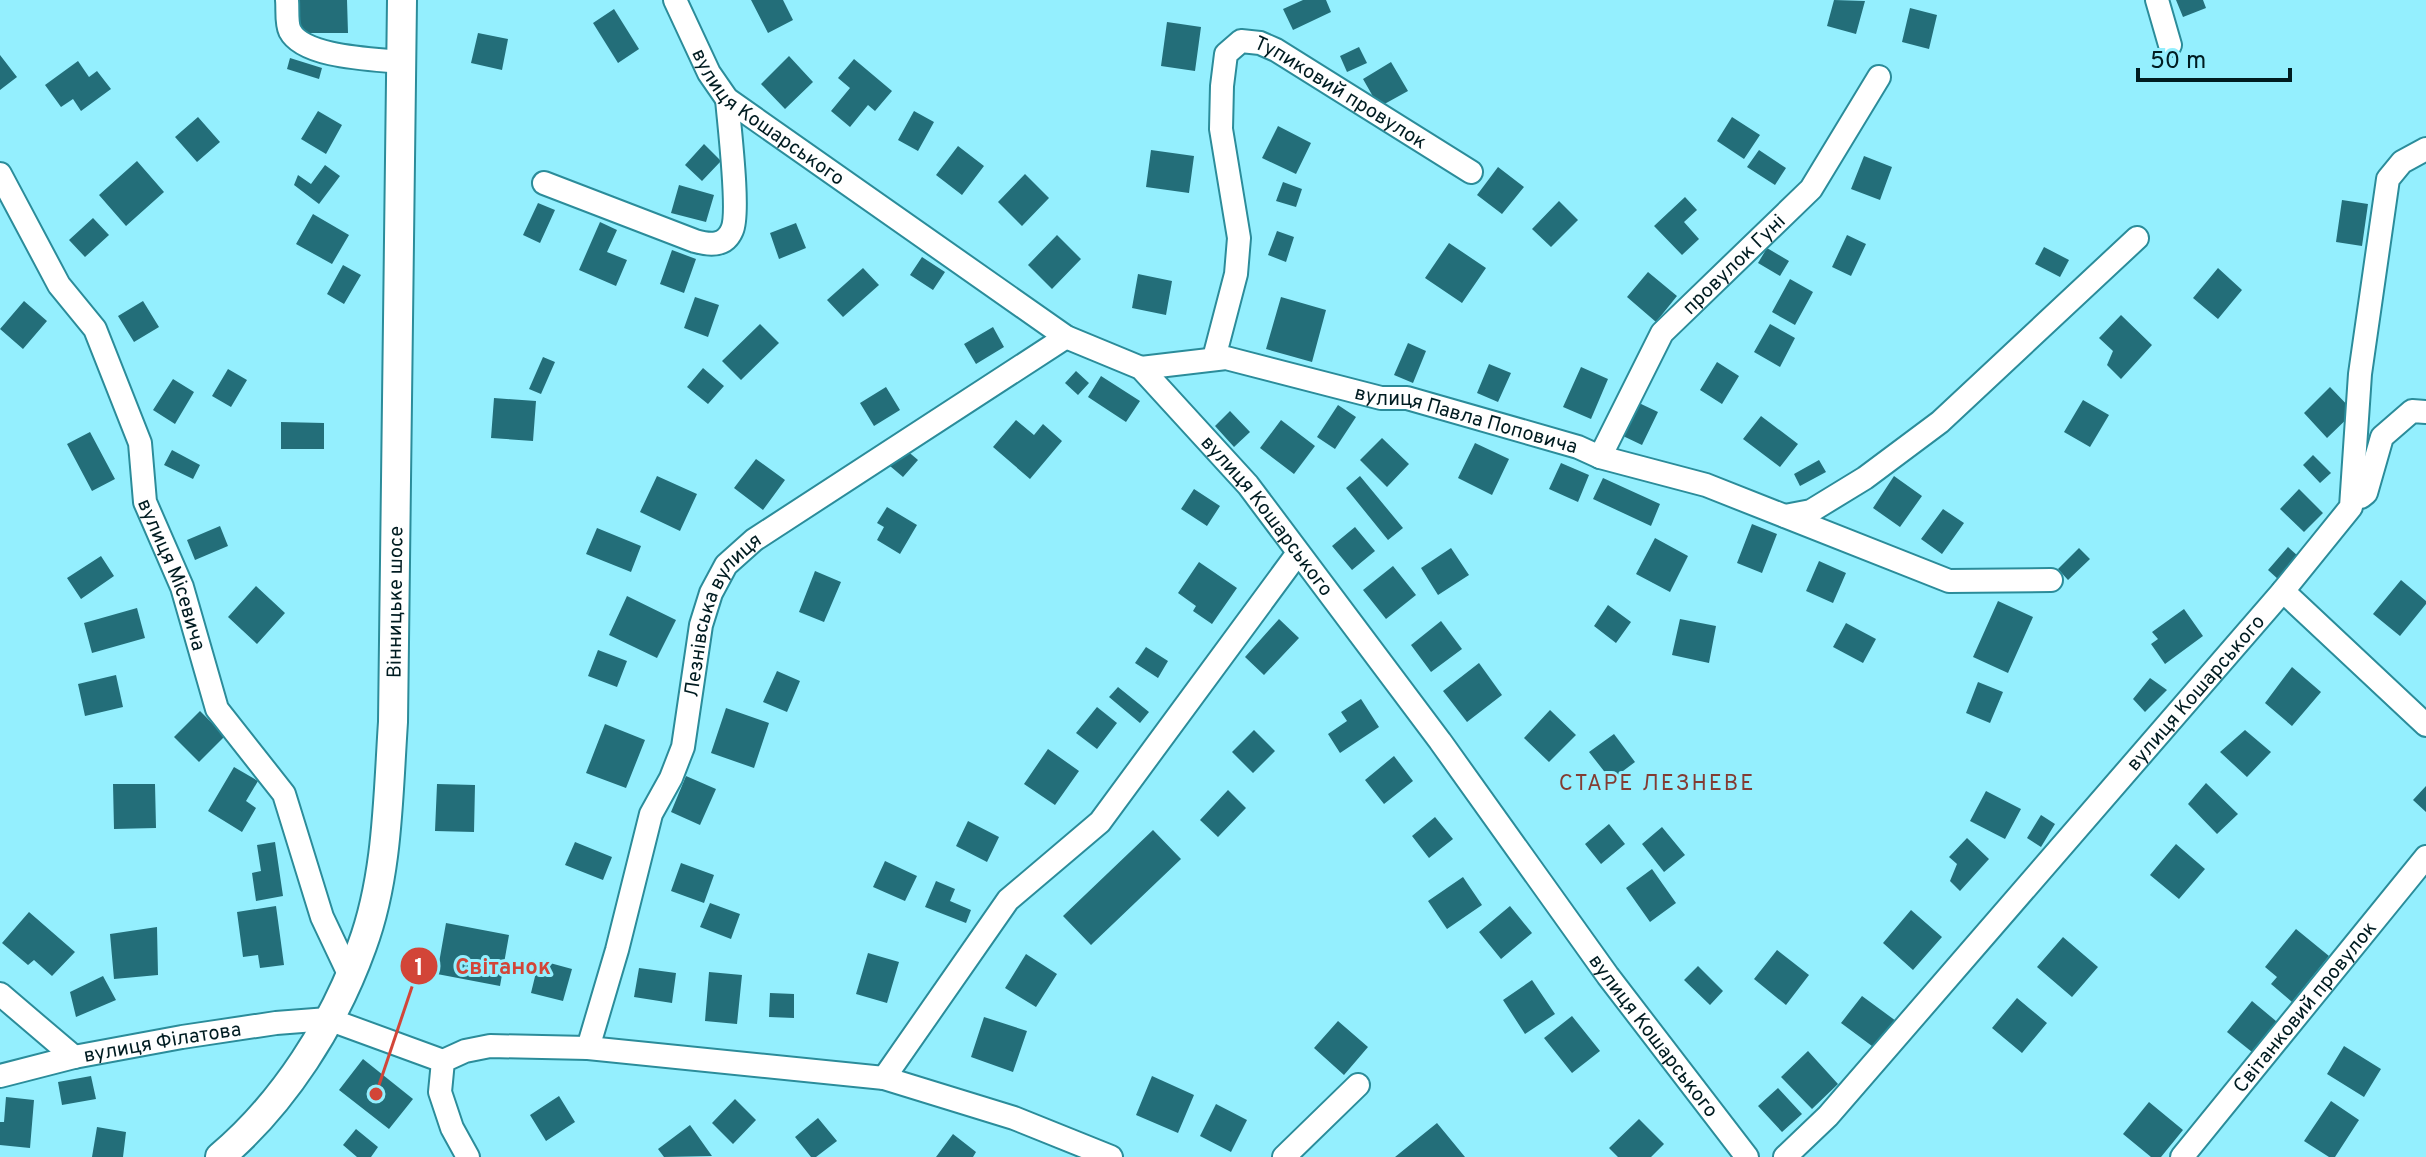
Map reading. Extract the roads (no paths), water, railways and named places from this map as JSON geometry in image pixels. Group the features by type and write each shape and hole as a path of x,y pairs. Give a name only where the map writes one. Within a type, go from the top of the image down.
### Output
{"main road":[{"name":"Вінницьке шосе","path":"220,1157 242,1139 280,1094 328,1019 362,945 387,815 393,722 402,0"}],"street":[{"path":"287,0 289,29 303,44 329,53 402,62"},
{"name":"вулиця Кошарського","path":"675,0 709,73 727,99 1066,337 1141,368 1248,485 1440,741 1608,976 1747,1157"},
{"path":"2157,0 2170,45"},
{"name":"Тупиковий провулок","path":"1214,358 1236,274 1239,238 1221,129 1222,86 1226,54 1241,41 1260,43 1276,50 1471,172"},
{"name":"провулок Гуні","path":"1600,457 1662,333 1811,189 1879,77"},
{"path":"544,183 695,241 710,245 723,242 732,231 735,211 727,99"},
{"path":"2351,507 2358,444 2360,374 2388,179 2402,162 2426,149"},
{"name":"вулиця Місевича","path":"0,174 59,285 95,329 140,443 145,502 182,587 217,709 284,794 322,917 349,974"},
{"path":"1785,516 1811,511 1940,422 2137,238"},
{"name":"Лезнівська вулиця","path":"588,1048 617,950 651,814 671,778 683,747 701,625 711,593 726,565 754,540 1066,337"},
{"name":"вулиця Павла Поповича","path":"1141,368 1226,358 1381,398 1407,398 1578,447 1600,457 1706,485 1949,581 2051,580"},
{"name":"вулиця Кошарського","path":"1785,1157 1828,1116 2366,493 2382,437 2412,411 2426,412"},
{"path":"884,1078 1008,900 1100,822 1298,553"},
{"path":"2283,591 2426,725"},
{"name":"Світанковий провулок","path":"2182,1157 2426,857"},
{"path":"0,994 74,1057"},
{"path":"328,1019 443,1061 465,1051 490,1046 588,1048 884,1078 1014,1118 1111,1157"},
{"name":"вулиця Філатова","path":"0,1076 74,1057 182,1037 328,1019"},
{"path":"443,1061 440,1092 452,1128 468,1157"},
{"path":"1284,1157 1358,1085"}],"place":[{"name":"Світанок","path":"376,1094"}],"district":[{"name":"СТАРЕ ЛЕЗНЕВЕ","path":"1657,782"}]}
